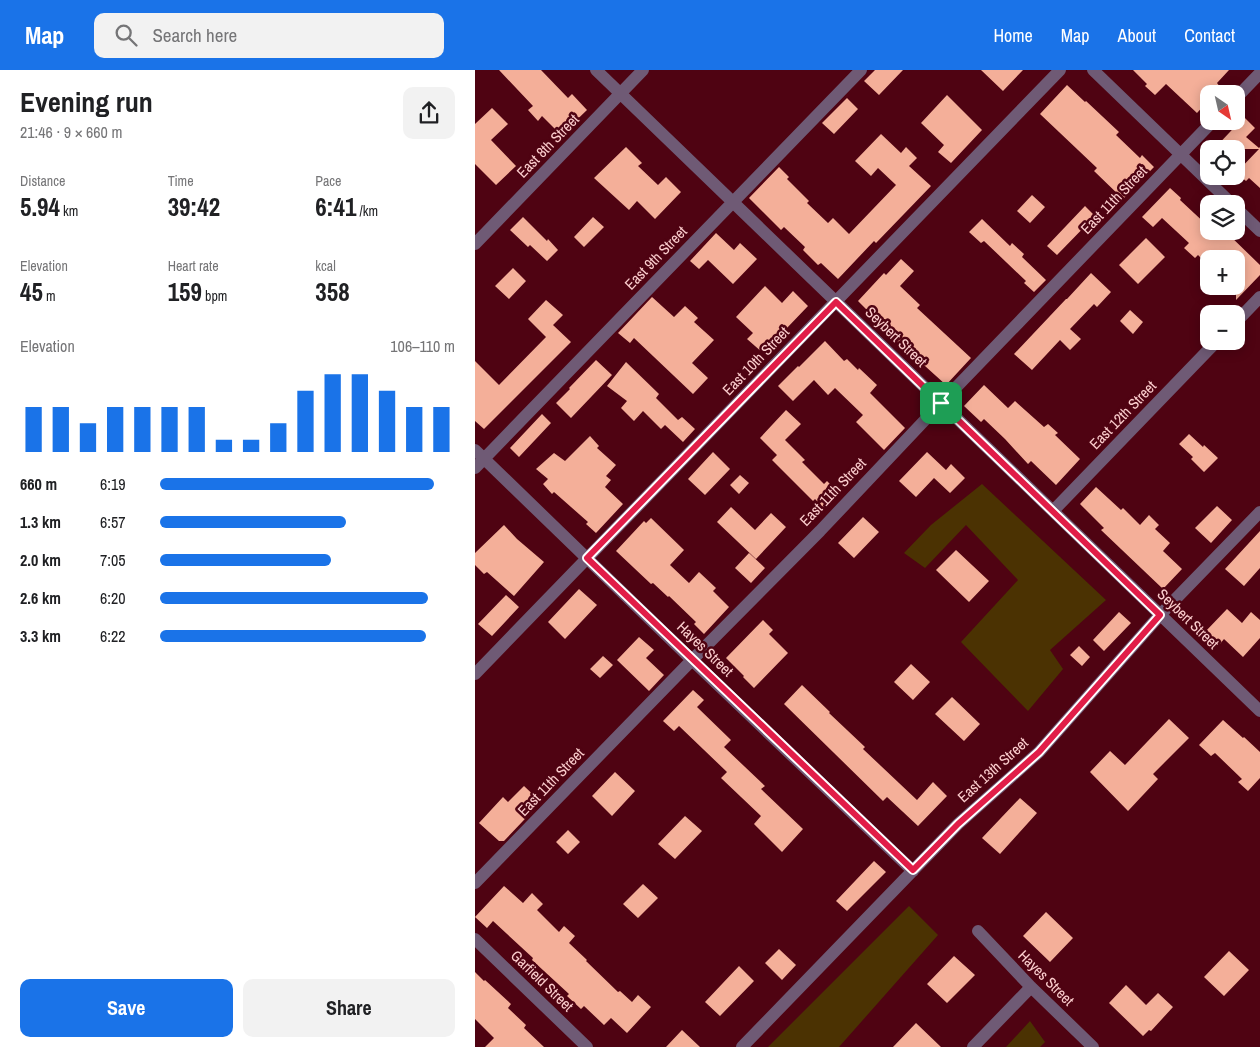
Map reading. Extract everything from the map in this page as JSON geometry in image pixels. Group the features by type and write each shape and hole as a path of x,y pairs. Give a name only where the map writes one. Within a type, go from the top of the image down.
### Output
{"street":[{"name":"Seybert Street","path":"596,70 1260,711"},
{"name":"East 8th Street","path":"475,244 643,70"},
{"name":"East 9th Street","path":"478,459 861,70"},
{"name":"East 10th Street","path":"475,674 1060,70"},
{"path":"1093,70 1223,195"},
{"path":"1245,89 1260,73"},
{"name":"East 11th Street","path":"475,883 1205,130"},
{"path":"1245,217 1260,231"},
{"path":"1245,313 1260,297"},
{"name":"East 12th Street","path":"1053,511 1208,350"},
{"name":"Hayes Street","path":"478,459 587,558 913,870"},
{"name":"East 13th Street","path":"742,1047 958,824 1039,752 1160,615 1260,512"},
{"name":"Hayes Street","path":"978,931 1031,987 1093,1047"},
{"name":"Garfield Street","path":"475,939 587,1047"},
{"path":"973,1047 1031,987"}],"shaded area":[{"path":"982,484 1106,600 1050,650 1063,669 1028,711 961,642 1018,580 966,525 925,568 904,553 931,525"},
{"path":"909,906 938,935 839,1047 768,1047"},
{"path":"1030,1021 1045,1042 1040,1047 1006,1047"}],"building":[{"path":"499,70 541,70 568,98 572,94 587,110 561,135 542,116 538,121 528,110 533,106"},
{"path":"875,70 903,70 879,95 864,81"},
{"path":"981,70 1023,70 1003,91"},
{"path":"1133,70 1229,70 1217,83 1218,85 1200,85 1200,110 1197,113 1166,84 1155,95 1145,86 1147,84"},
{"path":"1067,85 1119,132 1116,135 1140,158 1142,155 1154,167 1123,199 1094,171 1097,168 1040,114"},
{"path":"947,95 982,130 951,163 938,152 944,145 921,123"},
{"path":"847,98 858,109 834,134 822,123"},
{"path":"492,108 508,124 491,140 516,166 496,185 475,164 475,124"},
{"path":"1245,118 1255,128 1246,137 1260,147 1260,188 1249,178 1245,180 1245,164 1259,149 1245,149 1245,140 1222,140 1232,130 1245,130"},
{"path":"881,134 901,153 906,147 917,158 909,166 931,186 838,279 821,263 818,265 803,250 805,247 784,227 781,230 749,198 779,167 789,177 787,179 809,201 807,203 828,223 833,218 849,234 896,185 878,168 871,176 855,161"},
{"path":"626,147 642,163 638,166 658,185 666,177 681,192 655,219 637,201 629,210 594,178"},
{"path":"1170,188 1200,219 1200,240 1234,240 1245,250 1200,250 1200,257 1198,255 1195,258 1184,248 1189,243 1162,218 1153,227 1142,217"},
{"path":"1032,195 1045,207 1030,223 1017,211"},
{"path":"1085,206 1095,216 1057,255 1047,246"},
{"path":"523,217 558,250 547,261 510,230"},
{"path":"593,217 604,227 584,247 574,237"},
{"path":"982,219 1010,246 1012,243 1024,254 1022,257 1046,280 1034,292 1024,283 1026,281 984,241 981,243 969,232"},
{"path":"716,233 734,250 740,243 757,259 733,284 708,260 699,269 690,261"},
{"path":"1146,238 1165,257 1138,284 1119,265"},
{"path":"1245,250 1260,265 1260,275 1245,291"},
{"path":"901,259 914,271 900,286 920,305 917,308 971,358 946,385 897,342 901,338 869,308 867,310 858,301 884,273 886,275"},
{"path":"513,268 526,281 509,299 495,286"},
{"path":"1091,273 1111,292 1097,307 1094,304 1070,329 1081,339 1070,350 1060,340 1032,370 1014,354"},
{"path":"765,286 782,303 793,291 808,306 763,353 747,339 753,333 736,317"},
{"path":"652,297 674,317 685,306 698,318 694,322 714,340 692,363 708,378 693,394 634,338 630,343 618,333"},
{"path":"546,300 563,315 553,325 571,342 484,429 475,421 475,361 499,385 546,337 528,319"},
{"path":"1130,310 1143,322 1133,334 1120,321"},
{"path":"825,341 844,361 847,359 877,385 870,393 905,428 884,450 856,422 863,415 835,388 828,395 814,380 793,401 778,386"},
{"path":"596,360 612,375 571,418 556,403"},
{"path":"626,362 659,394 656,398 678,420 682,417 695,429 683,442 665,425 661,429 643,411 634,421 621,408 627,401 607,386"},
{"path":"984,385 1008,408 1015,401 1044,427 1048,424 1058,433 1055,435 1080,459 1056,485 1031,461 1028,464 984,419 981,422 964,406"},
{"path":"786,410 801,424 785,440 805,460 802,462 824,484 827,481 839,493 824,508 815,499 813,501 772,460 777,455 760,438"},
{"path":"542,414 551,423 519,457 510,448"},
{"path":"1189,434 1218,458 1204,472 1191,459 1193,457 1179,444"},
{"path":"590,436 599,446 597,448 616,465 606,476 611,480 605,487 623,504 596,533 586,524 588,522 554,492 552,494 543,484 548,479 536,469 554,453 565,461"},
{"path":"713,452 730,469 705,495 688,479"},
{"path":"927,452 946,470 951,464 965,478 950,493 934,478 916,497 899,481"},
{"path":"740,475 749,483 739,494 730,485"},
{"path":"1096,487 1121,510 1123,508 1140,525 1149,515 1159,525 1155,529 1170,543 1163,551 1182,569 1163,589 1101,530 1104,528 1080,504"},
{"path":"1217,506 1232,520 1211,543 1195,528"},
{"path":"731,507 755,530 771,513 786,527 756,559 717,522"},
{"path":"863,517 879,532 854,558 838,543"},
{"path":"651,518 684,550 670,565 689,583 699,572 716,588 713,591 729,607 704,634 694,624 696,622 669,596 653,583 651,584 616,551 644,521 646,523"},
{"path":"504,525 544,562 514,596 487,572 484,574 475,565 475,553"},
{"path":"1260,531 1260,568 1244,586 1225,569"},
{"path":"956,550 989,581 969,602 936,570"},
{"path":"749,553 765,568 751,583 735,568"},
{"path":"579,589 597,605 565,639 548,622"},
{"path":"506,595 519,607 492,636 478,624"},
{"path":"1227,609 1242,623 1251,612 1260,620 1260,638 1243,657 1224,639 1219,645 1205,632"},
{"path":"1119,612 1131,623 1104,651 1093,640"},
{"path":"763,620 773,630 769,634 788,653 754,688 726,658"},
{"path":"639,637 654,650 646,658 664,675 649,691 617,660"},
{"path":"1079,646 1090,657 1082,666 1070,655"},
{"path":"603,656 613,665 600,678 590,669"},
{"path":"911,664 930,682 913,700 894,682"},
{"path":"802,685 865,747 863,749 917,800 933,782 947,796 918,826 887,797 883,801 784,704"},
{"path":"693,690 704,700 697,707 731,740 724,747 765,786 761,789 803,829 782,852 754,824 761,816 721,778 727,772 679,726 674,731 663,721"},
{"path":"952,697 980,724 964,741 935,714"},
{"path":"1169,719 1189,738 1153,774 1158,779 1128,811 1090,772 1110,751 1125,765"},
{"path":"1223,720 1260,752 1260,778 1248,791 1238,782 1242,779 1215,753 1211,756 1199,745"},
{"path":"615,772 635,791 612,816 592,796"},
{"path":"524,786 541,802 504,841 499,841 479,823 503,797 508,802"},
{"path":"1020,798 1037,813 1000,854 982,838"},
{"path":"685,816 702,831 675,859 658,844"},
{"path":"568,830 580,842 568,854 556,842"},
{"path":"874,861 886,872 847,911 836,901"},
{"path":"643,884 658,898 638,918 623,904"},
{"path":"504,886 523,903 532,893 543,904 537,910 559,932 564,926 575,936 569,943 618,992 620,991 632,1002 638,995 651,1007 627,1033 611,1018 604,1025 584,1006 581,1009 567,996 569,994 532,960 533,958 493,921 487,928 475,917"},
{"path":"1046,912 1073,938 1050,962 1023,936"},
{"path":"779,949 796,965 782,980 765,963"},
{"path":"1229,951 1249,970 1224,996 1204,977"},
{"path":"954,956 975,975 947,1003 927,984"},
{"path":"739,966 754,981 720,1016 705,1002"},
{"path":"475,972 511,1004 508,1008 526,1025 524,1028 544,1047 485,1047 494,1038 475,1019"},
{"path":"1126,985 1146,1005 1158,993 1173,1007 1151,1031 1149,1030 1143,1036 1109,1003"},
{"path":"916,1023 941,1047 893,1047"},
{"path":"682,1030 700,1047 666,1047"}],"route":[{"path":"836,302 941,403 1160,615 1039,752 958,824 913,870 587,558 836,302"}]}
